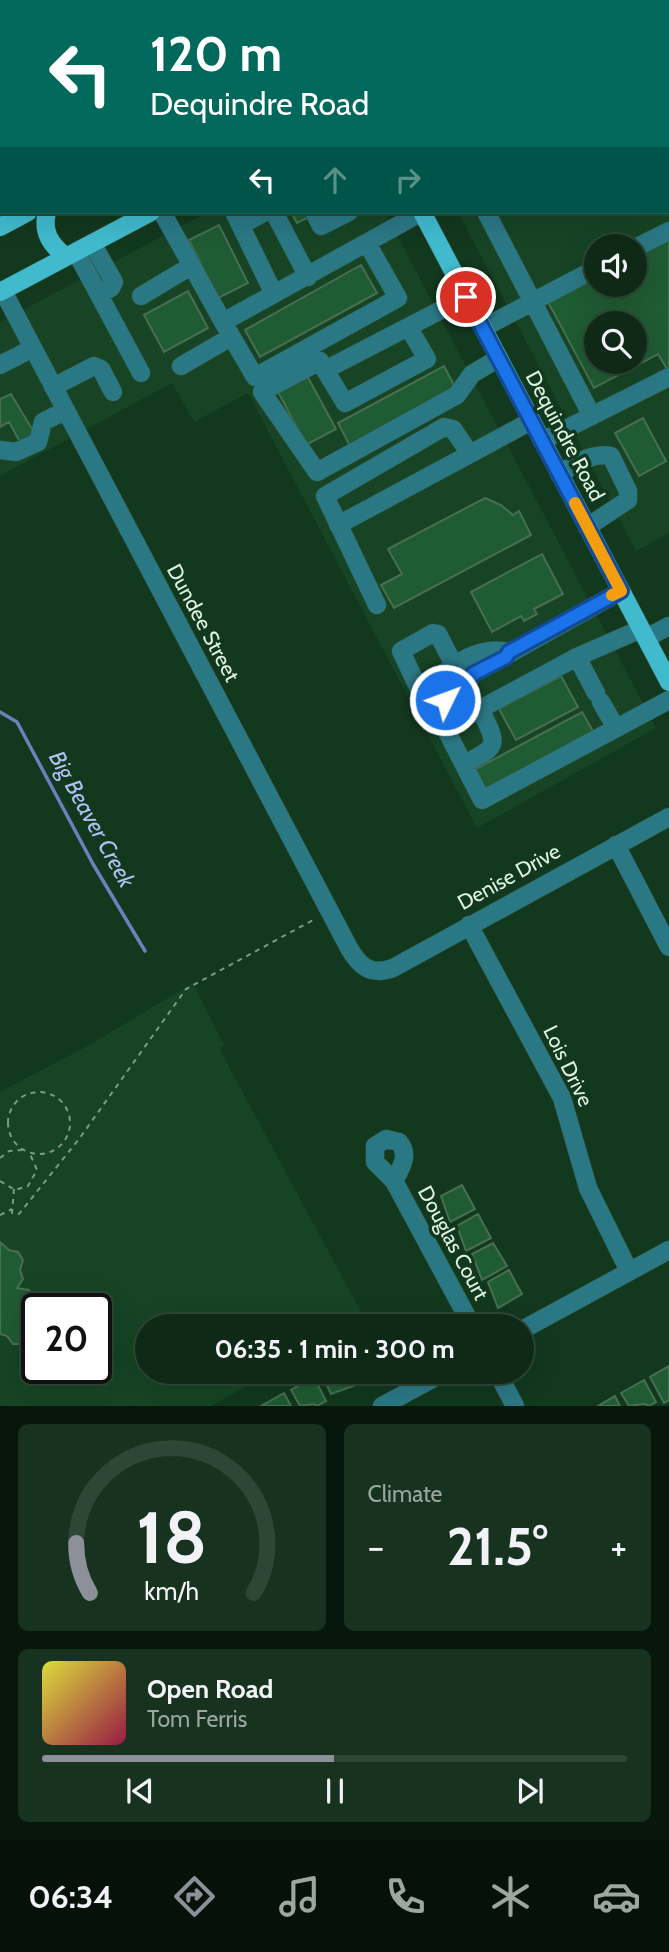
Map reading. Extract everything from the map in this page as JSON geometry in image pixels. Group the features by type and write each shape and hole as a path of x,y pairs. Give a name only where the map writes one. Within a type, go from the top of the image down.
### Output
{"main road":[{"path":"0,227 24,214"},
{"path":"47,214 46,233 55,249 71,254"},
{"path":"1,292 147,214"},
{"name":"Dequindre Road","path":"423,214 669,682"}],"street":[{"path":"163,214 255,377 398,298 368,245"},
{"path":"256,214 237,218 274,294"},
{"path":"275,214 308,277"},
{"path":"315,214 321,226 345,214"},
{"path":"181,366 274,294 368,245 419,214"},
{"path":"487,214 592,416"},
{"path":"647,242 669,231"},
{"path":"92,243 114,282 111,288 99,294"},
{"path":"71,254 99,294 141,373"},
{"path":"141,296 191,266"},
{"path":"483,328 584,275"},
{"name":"Dundee Street","path":"1,292 66,410 349,948 359,964 369,971"},
{"path":"325,370 466,297"},
{"path":"410,328 427,359 345,403 320,361 262,392 317,472 457,395 472,374 499,358"},
{"path":"0,365 33,348"},
{"path":"53,387 94,366 101,369 113,392"},
{"path":"542,441 669,377"},
{"path":"0,450 16,452 38,442 43,422 66,410"},
{"path":"338,526 531,421"},
{"path":"377,605 325,496 444,427 453,429 470,454"},
{"path":"559,474 590,456 603,454 611,456 621,474 628,500 587,527"},
{"path":"509,652 495,649 454,665 437,679 439,695 445,700 459,696 473,674 621,591"},
{"path":"669,626 577,657 445,728 482,800 669,700"},
{"path":"439,695 426,704 401,651 433,633 438,634 454,665"},
{"path":"577,657 615,728"},
{"path":"464,764 495,745 495,738 480,709"},
{"name":"Denise Drive","path":"369,971 393,968 669,817"},
{"path":"616,845 669,947"},
{"name":"Lois Drive","path":"469,925 562,1098 588,1188 629,1271"},
{"name":"Douglas Court","path":"394,1181 466,1314"},
{"path":"534,1323 669,1250"},
{"path":"383,1406 423,1384"},
{"path":"503,1384 515,1406"}],"path":[{"path":"14,1189 12,1213 19,1214 86,1129 186,989 316,918"},
{"path":"0,1158 9,1150 22,1150 42,1154 61,1146 67,1137 70,1117 67,1107 51,1094 31,1093 14,1104 8,1124 10,1134 22,1150 34,1160 36,1176 28,1186 14,1189 0,1181"},
{"path":"0,1215 13,1209"}],"shaded area":[{"path":"204,214 386,214 656,728 477,828 248,393 194,422 172,383 0,476 0,322"},
{"path":"459,214 669,214 669,533 636,551"},
{"path":"193,983 224,1045 220,1050 362,1314 135,1314 135,1384 251,1384 211,1406 0,1406 0,1092 91,1044"}],"building":[{"path":"292,214 315,214 297,223"},
{"path":"219,225 248,283 218,298 189,240"},
{"path":"669,239 669,368 667,369 658,354 647,360 647,311 584,311 584,369 548,302 584,283 584,297 647,297 647,250"},
{"path":"361,265 377,293 260,357 245,330"},
{"path":"188,291 208,328 164,352 144,315"},
{"path":"444,366 456,389 350,446 338,423"},
{"path":"305,372 336,429 306,445 276,388"},
{"path":"587,374 620,374 594,388"},
{"path":"11,394 35,434 20,442 9,422 0,427 0,399"},
{"path":"643,418 666,461 639,476 615,433"},
{"path":"485,498 501,505 513,515 519,511 531,535 394,608 381,585 402,574 388,549"},
{"path":"542,554 563,594 534,609 537,614 524,621 521,616 492,632 471,592"},
{"path":"561,676 578,707 516,740 499,709"},
{"path":"582,712 593,731 484,790 474,770"},
{"path":"462,1185 475,1209 450,1222 441,1196"},
{"path":"478,1214 491,1238 466,1251 457,1226"},
{"path":"0,1242 9,1250 18,1252 23,1260 20,1270 23,1279 17,1288 29,1290 31,1293 21,1293 21,1344 13,1344 7,1336 0,1334"},
{"path":"493,1243 507,1266 482,1280 472,1254"},
{"path":"509,1270 522,1294 498,1308 488,1282"},
{"path":"669,1366 669,1400 664,1403 650,1377"},
{"path":"644,1380 656,1402 649,1406 629,1406 621,1393"},
{"path":"302,1384 318,1384 326,1401 317,1406 300,1406 291,1390"},
{"path":"326,1384 356,1385 331,1394"},
{"path":"284,1393 291,1406 261,1406"},
{"path":"615,1396 620,1406 598,1406"}],"waterway":[{"name":"Big Beaver Creek","path":"0,712 17,722 93,864 145,951"}],"slow traffic":[{"path":"575,503 621,591 612,595"}],"route":[{"path":"445,700 459,696 473,674 621,591 466,297"}]}
